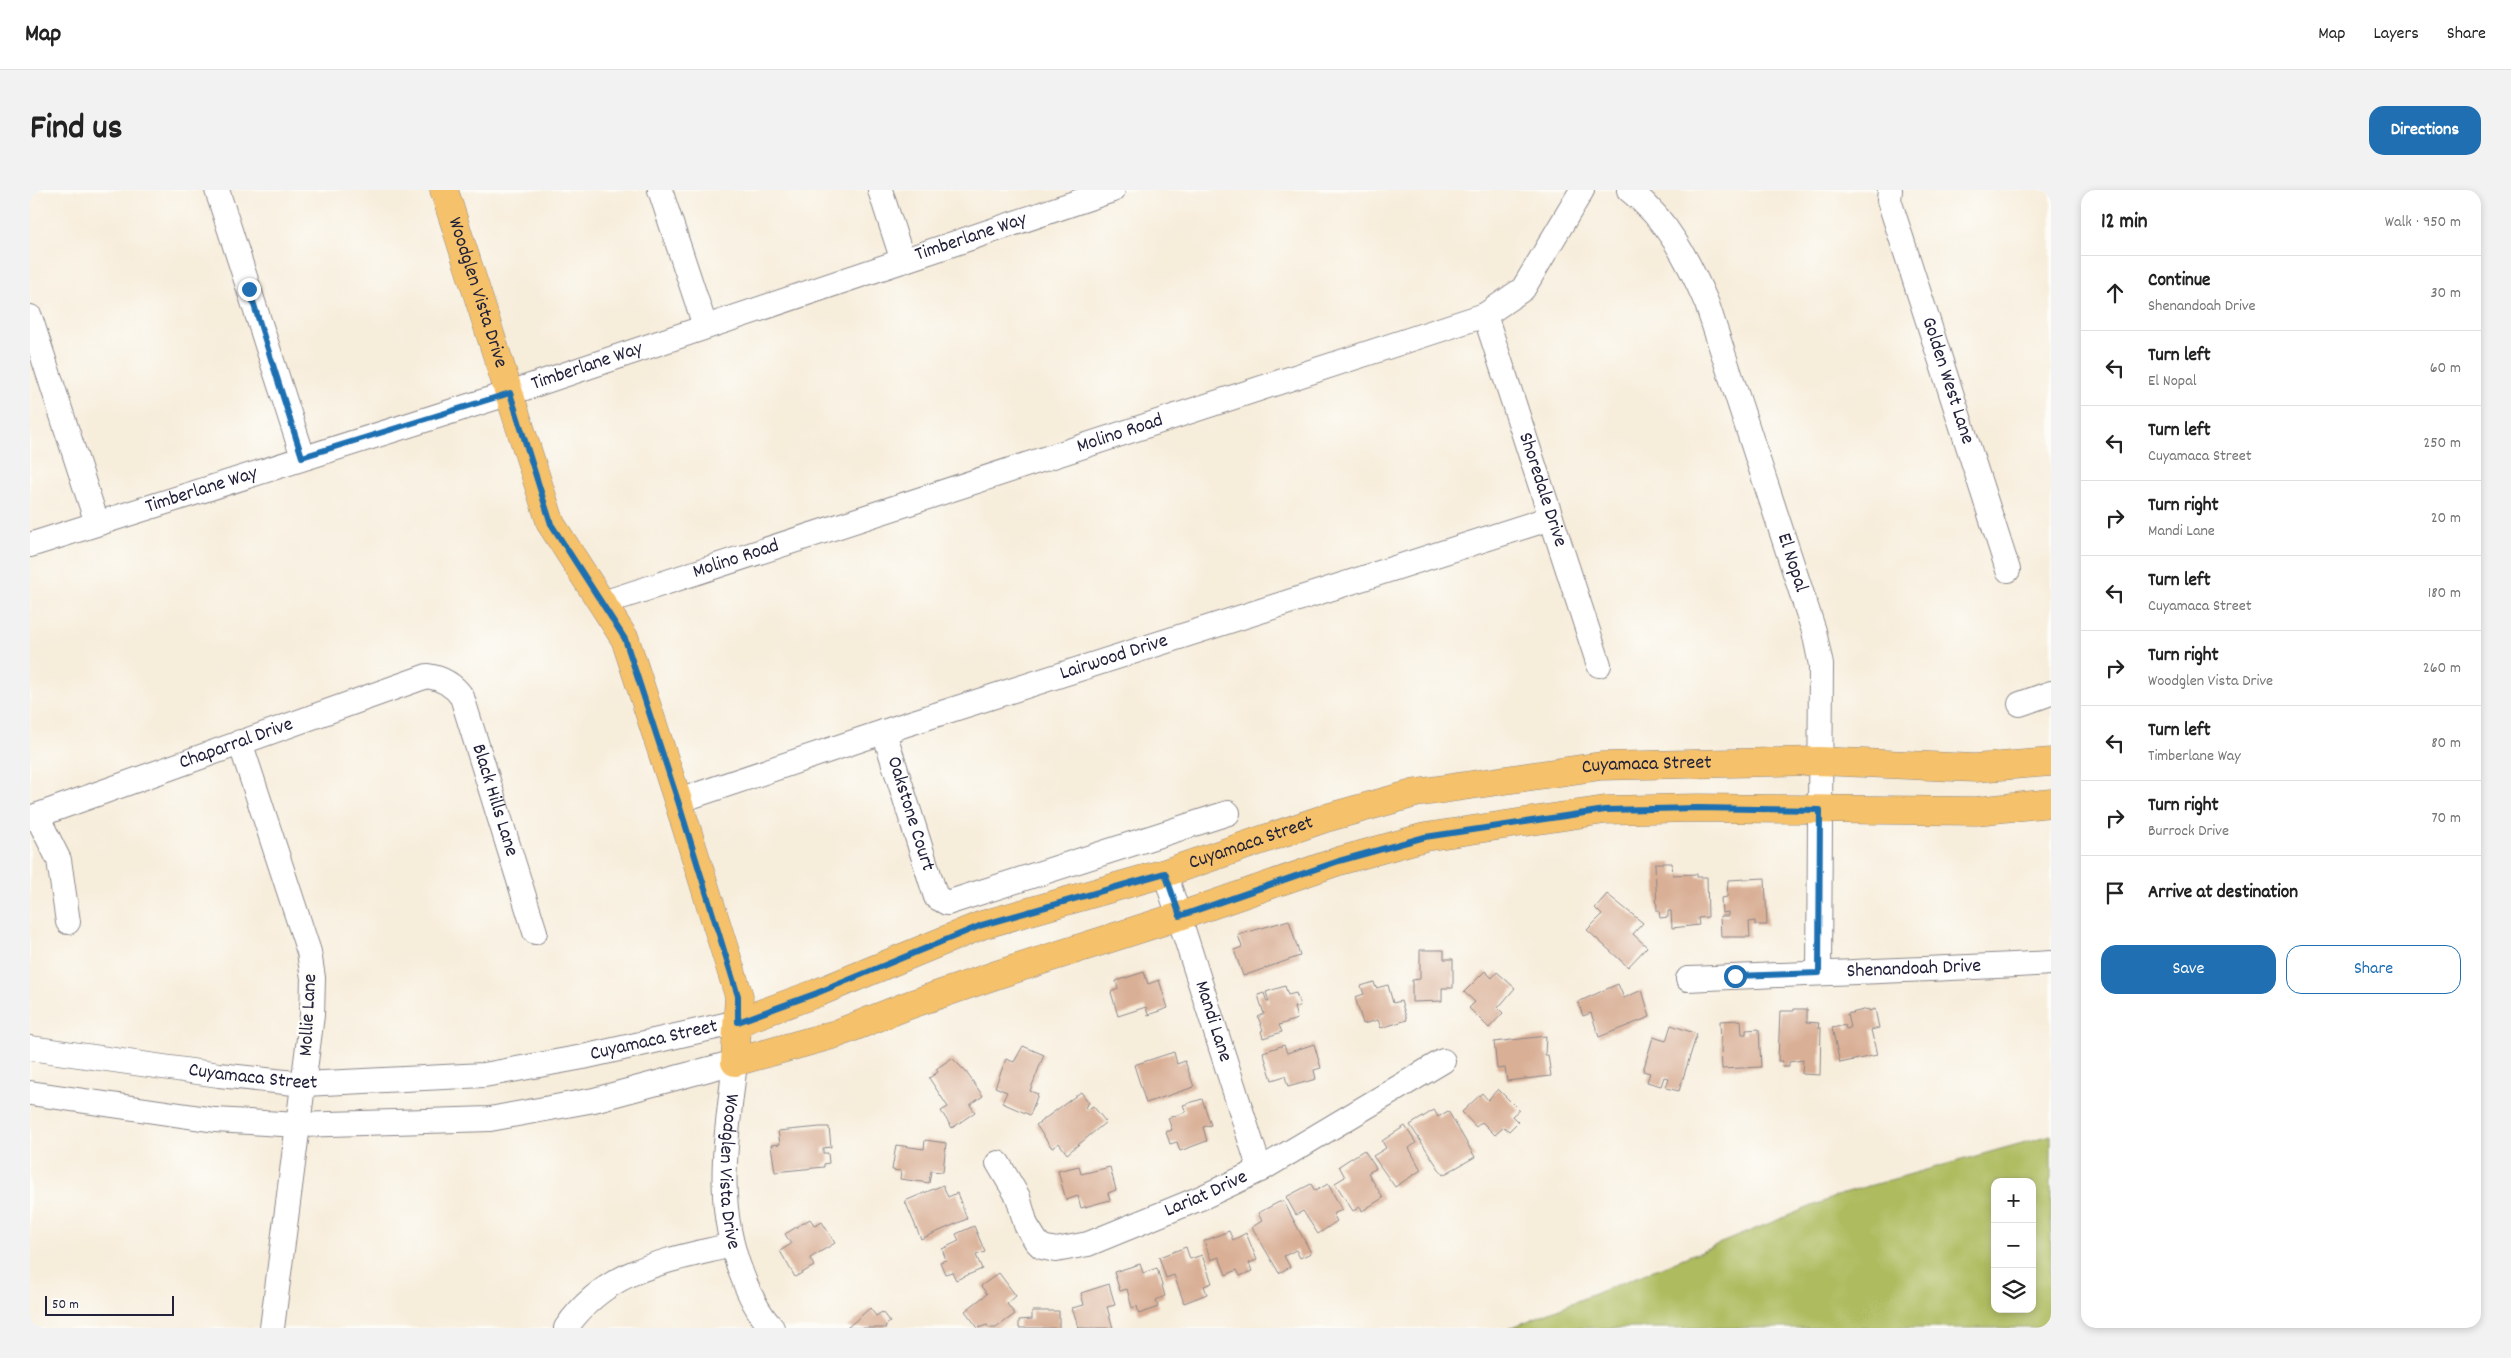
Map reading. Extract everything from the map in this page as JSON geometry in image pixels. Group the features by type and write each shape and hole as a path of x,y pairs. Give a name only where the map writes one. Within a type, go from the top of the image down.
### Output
{"main road":[{"name":"Woodglen Vista Drive","path":"444,190 551,524 625,639 678,801 738,996 735,1062"},
{"name":"Cuyamaca Street","path":"738,1022 817,993 982,925 1165,873 1326,818 1416,793 1601,766 1819,761 1975,768 2051,762"},
{"name":"Cuyamaca Street","path":"735,1062 836,1034 908,1005 980,980 1180,916 1339,861 1425,837 1605,810 1698,808 1976,811 2051,804"}],"street":[{"path":"217,190 302,457"},
{"path":"660,190 705,326"},
{"path":"880,190 903,261"},
{"name":"Molino Road","path":"603,603 1485,315 1523,289 1582,190"},
{"name":"El Nopal","path":"1629,190 1650,206 1688,262 1713,320 1814,631 1821,665 1819,973"},
{"name":"Golden West Lane","path":"1890,190 1889,200 2008,570"},
{"name":"Timberlane Way","path":"30,545 302,457 510,393 903,261 1103,191"},
{"name":"Shoredale Drive","path":"1485,315 1600,665"},
{"path":"30,317 97,523"},
{"name":"Lairwood Drive","path":"678,801 884,732 1551,518"},
{"name":"Chaparral Drive","path":"33,817 427,676 442,678"},
{"name":"Black Hills Lane","path":"442,678 457,689 462,697 535,932"},
{"path":"2020,704 2051,693"},
{"name":"Oakstone Court","path":"884,732 936,897 948,904 1228,813"},
{"name":"Mollie Lane","path":"240,742 309,952 313,978 312,1014 304,1084 272,1328"},
{"path":"33,817 59,860 68,922"},
{"name":"Mandi Lane","path":"1165,873 1260,1170"},
{"name":"Shenandoah Drive","path":"1688,979 1819,973 1861,974 2051,963"},
{"name":"Cuyamaca Street","path":"30,1048 220,1075 304,1084 484,1075 601,1054 738,1022"},
{"name":"Lariat Drive","path":"998,1163 1018,1197 1026,1225 1036,1241 1042,1246 1056,1250 1088,1244 1202,1197 1260,1170 1443,1061"},
{"name":"Cuyamaca Street","path":"30,1093 215,1120 298,1125 490,1119 594,1100 735,1062"},
{"name":"Woodglen Vista Drive","path":"735,1062 724,1164 724,1205 732,1245 754,1302 772,1328"},
{"path":"566,1328 587,1302 617,1279 651,1265 732,1245"}],"green space":[{"path":"2051,1135 2051,1328 1510,1328 1847,1192"}],"building":[{"path":"1655,863 1672,863 1673,875 1697,874 1697,877 1707,877 1708,917 1698,918 1699,925 1672,928 1671,911 1668,911 1668,917 1660,918 1659,911 1657,911"},
{"path":"1765,878 1767,925 1755,925 1755,921 1749,922 1750,937 1721,937 1720,916 1728,916 1728,912 1722,913 1721,898 1727,897 1728,880"},
{"path":"1607,894 1643,923 1633,934 1647,947 1628,967 1587,930 1602,915 1595,908"},
{"path":"1289,920 1300,956 1243,976 1234,950 1242,947 1238,935"},
{"path":"1420,950 1444,950 1444,959 1453,959 1453,988 1442,988 1442,1001 1412,1002 1412,980 1420,979"},
{"path":"1485,971 1492,978 1497,972 1515,988 1498,1008 1503,1013 1489,1028 1469,1008 1475,1002 1464,992"},
{"path":"1144,972 1148,984 1159,980 1168,1008 1148,1015 1146,1007 1118,1016 1111,992 1118,989 1116,981"},
{"path":"1374,982 1376,988 1388,985 1393,1003 1401,1001 1407,1020 1381,1028 1378,1020 1363,1024 1355,997 1364,994 1361,986"},
{"path":"1618,984 1624,998 1642,990 1650,1017 1599,1037 1591,1013 1583,1016 1578,1002"},
{"path":"1285,986 1288,995 1296,993 1300,1006 1294,1007 1297,1019 1279,1025 1282,1032 1263,1038 1261,1031 1263,1030 1258,1017 1264,1014 1258,995 1264,993 1267,1002 1269,1002 1266,992"},
{"path":"1794,1009 1807,1009 1807,1022 1819,1023 1818,1028 1821,1028 1820,1075 1802,1074 1803,1060 1789,1062 1789,1067 1782,1067 1783,1061 1778,1061 1780,1011 1794,1011"},
{"path":"1868,1009 1869,1011 1875,1009 1879,1028 1871,1030 1877,1055 1840,1063 1832,1028 1845,1025 1846,1029 1850,1028 1847,1014"},
{"path":"1741,1020 1742,1034 1746,1034 1746,1030 1759,1029 1761,1067 1722,1069 1720,1021"},
{"path":"1671,1025 1697,1034 1679,1091 1666,1088 1669,1078 1664,1077 1661,1086 1647,1082 1650,1073 1643,1071 1653,1037 1666,1041"},
{"path":"1546,1036 1545,1055 1548,1055 1551,1076 1507,1081 1505,1068 1497,1069 1494,1042"},
{"path":"1314,1044 1321,1068 1314,1070 1316,1079 1288,1087 1285,1076 1272,1080 1263,1052 1284,1045 1287,1053"},
{"path":"1023,1046 1044,1055 1030,1091 1038,1094 1030,1115 1002,1103 1007,1092 995,1087 1006,1059 1014,1062"},
{"path":"1174,1052 1177,1064 1185,1061 1194,1087 1146,1103 1134,1065"},
{"path":"952,1058 966,1072 983,1096 970,1105 975,1112 952,1128 941,1111 948,1107 929,1078 938,1072 936,1069"},
{"path":"1498,1089 1519,1110 1512,1116 1518,1122 1509,1131 1504,1127 1495,1135 1482,1122 1476,1127 1462,1112 1482,1093 1488,1100"},
{"path":"1081,1092 1089,1103 1085,1107 1087,1110 1093,1106 1106,1122 1067,1154 1059,1143 1052,1148 1036,1125"},
{"path":"1202,1099 1211,1125 1203,1127 1207,1141 1180,1151 1177,1142 1170,1144 1166,1132 1172,1130 1168,1118 1186,1112 1183,1105"},
{"path":"1434,1110 1438,1117 1448,1111 1475,1157 1443,1175 1410,1125"},
{"path":"1405,1126 1416,1143 1409,1148 1421,1170 1395,1187 1373,1156 1386,1148 1382,1141"},
{"path":"829,1127 831,1147 823,1148 823,1153 828,1153 829,1163 824,1164 824,1167 775,1172 771,1145 780,1144 778,1131"},
{"path":"925,1140 946,1143 943,1172 931,1171 929,1183 900,1179 901,1171 892,1170 896,1145 924,1149"},
{"path":"1364,1150 1376,1168 1368,1173 1383,1198 1362,1211 1360,1207 1353,1211 1335,1183 1345,1177 1339,1166"},
{"path":"1079,1166 1081,1174 1110,1167 1116,1190 1108,1193 1110,1200 1081,1208 1078,1196 1066,1200 1058,1171"},
{"path":"1311,1184 1315,1191 1328,1184 1342,1210 1333,1214 1337,1221 1318,1234 1303,1211 1296,1215 1286,1197"},
{"path":"943,1185 948,1197 957,1193 967,1219 921,1239 905,1201"},
{"path":"1283,1200 1311,1253 1300,1258 1296,1250 1284,1256 1290,1267 1279,1273 1252,1227 1262,1221 1258,1213"},
{"path":"810,1219 815,1226 822,1222 835,1243 810,1258 814,1266 795,1277 780,1251 791,1244 785,1234"},
{"path":"974,1226 985,1252 976,1255 982,1269 956,1280 952,1272 945,1274 940,1262 946,1260 942,1249 959,1241 956,1234"},
{"path":"1229,1231 1233,1240 1246,1233 1257,1260 1249,1263 1252,1271 1240,1276 1237,1270 1226,1275 1219,1257 1211,1260 1204,1241"},
{"path":"1186,1247 1190,1259 1202,1255 1212,1283 1204,1286 1207,1294 1184,1303 1174,1275 1166,1278 1159,1257"},
{"path":"1140,1264 1143,1273 1157,1268 1165,1296 1156,1300 1158,1307 1139,1314 1137,1306 1132,1308 1127,1289 1120,1291 1114,1272"},
{"path":"999,1273 1016,1296 1007,1304 1015,1314 996,1328 989,1328 987,1325 978,1328 965,1311 987,1294 981,1286"},
{"path":"1109,1284 1115,1305 1107,1307 1113,1328 1079,1328 1072,1308 1084,1305 1081,1293"},
{"path":"870,1308 876,1316 882,1312 890,1322 885,1326 886,1328 847,1328"},
{"path":"1032,1311 1059,1311 1059,1328 1019,1328 1019,1320 1032,1319"}],"route":[{"path":"249,289 302,457 510,393 551,524 625,639 678,801 738,996 738,1022 817,993 982,925 1165,873 1180,916 1339,861 1425,837 1605,810 1698,808 1820,810 1819,973 1735,976"}]}
